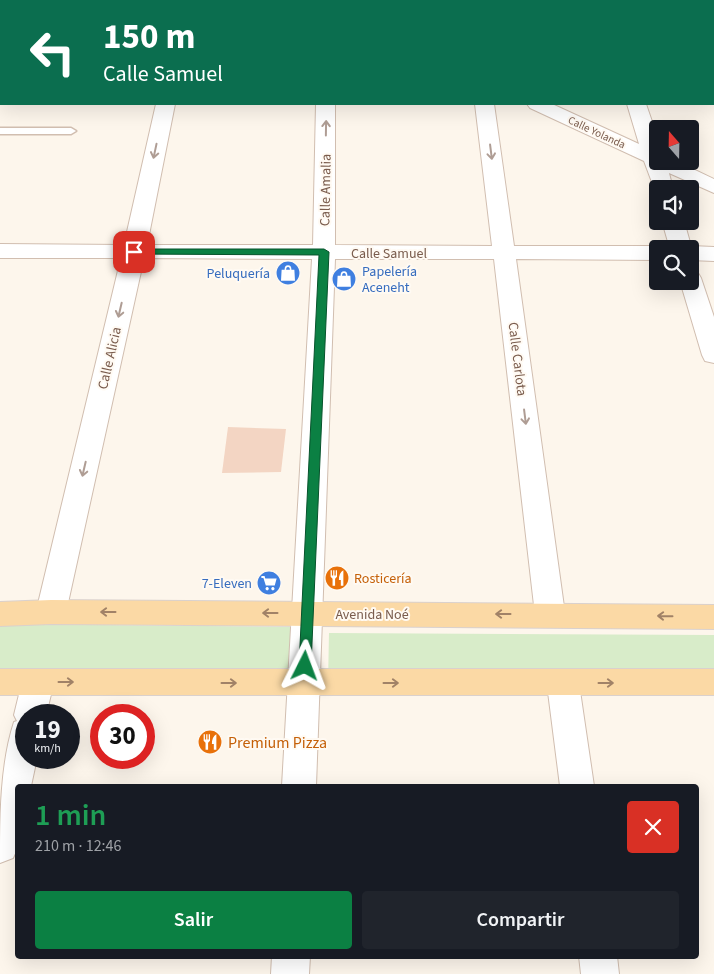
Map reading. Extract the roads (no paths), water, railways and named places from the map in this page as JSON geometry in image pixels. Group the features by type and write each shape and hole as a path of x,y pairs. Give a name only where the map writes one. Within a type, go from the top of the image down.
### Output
{"main road":[{"name":"Avenida Noé","path":"0,614 51,612 550,614 714,617"},
{"path":"0,682 564,684 714,682"}],"street":[{"name":"Calle Alicia","path":"51,612 134,252 165,105"},
{"name":"Calle Amalia","path":"299,784 324,252 326,105"},
{"name":"Calle Carlota","path":"485,105 550,614"},
{"name":"Calle Yolanda","path":"539,105 649,156"},
{"path":"637,105 649,138"},
{"name":"Calle Yolanda","path":"678,170 714,187"},
{"name":"Calle Samuel","path":"0,251 649,253"},
{"path":"699,253 714,254"},
{"path":"694,290 714,354"},
{"path":"33,704 38,682"},
{"path":"564,684 576,784"},
{"path":"0,847 18,769"},
{"path":"290,974 291,959"},
{"path":"598,959 600,974"}],"lane":[{"path":"0,131 71,131"}],"place":[{"name":"Peluquería","path":"288,273"},
{"name":"Papelería Aceneht","path":"344,279"},
{"name":"Rosticería","path":"337,578"},
{"name":"7-Eleven","path":"269,583"},
{"name":"Premium Pizza","path":"210,742"}]}
